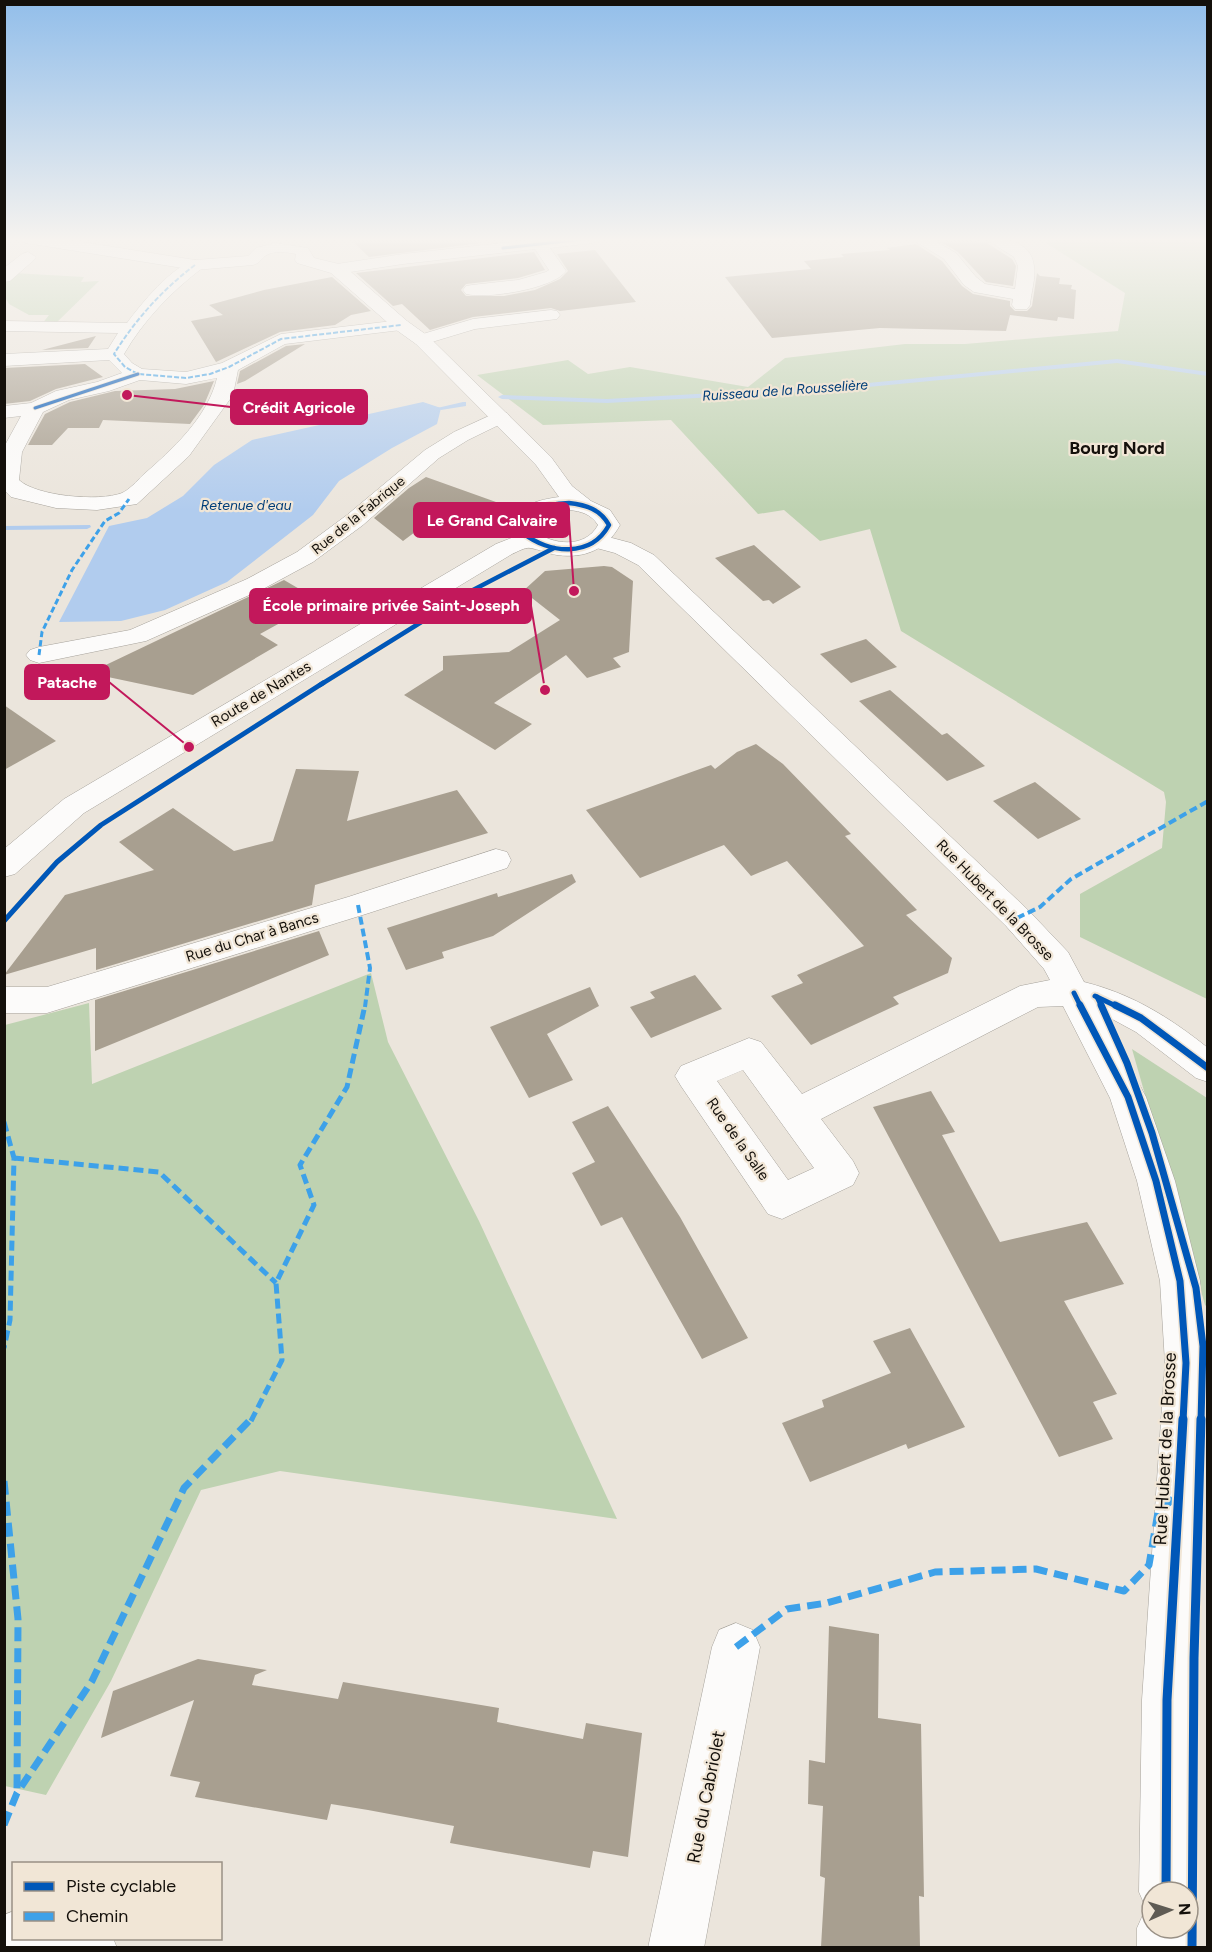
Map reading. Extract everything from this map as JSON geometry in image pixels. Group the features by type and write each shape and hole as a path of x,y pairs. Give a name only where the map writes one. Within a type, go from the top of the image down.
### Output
{"street":[{"path":"114,354 130,329"},
{"path":"114,354 125,368 138,374 186,378 229,368 281,339 366,329"},
{"path":"407,329 422,340 544,461 564,492 583,505"},
{"path":"422,340 457,329"},
{"path":"4,360 114,354"},
{"path":"35,408 12,452 8,482 19,492 56,501 97,503 129,499 182,452 223,395 229,368"},
{"path":"4,412 35,408 63,395 102,387 138,374"},
{"name":"Rue de la Fabrique","path":"39,655 137,636 255,584 305,557 355,520 489,407"},
{"path":"542,507 554,478"},
{"path":"555,504 583,505 596,509 605,516 609,525 606,533 597,541 585,546 562,548 540,545 523,533 522,525 525,518 542,507 555,504"},
{"name":"Route de Nantes","path":"4,866 74,806 495,554 529,539"},
{"name":"Rue Hubert de la Brosse","path":"597,541 623,548 643,558 1017,918 1056,961 1128,1097 1156,1181 1180,1281 1186,1363 1167,1700 1166,1880"},
{"name":"Rue du Char à Bancs","path":"4,1000 47,1000 358,905 496,860"},
{"path":"796,1114 1032,995 1052,991 1100,997 1134,1013 1208,1068"},
{"name":"Rue du Cabriolet","path":"676,1947 736,1647"},
{"path":"49,1940 88,1947"}],"green space":[{"path":"1118,329 1207,329 1207,999 1080,937 1080,894 1162,848 1166,802 1164,792 901,631 870,529 820,541 784,510 758,514 671,420 543,425 477,375 568,360 588,374 630,367 748,387 785,358 905,344 965,344 1118,331"},
{"path":"371,973 388,1042 479,1221 617,1519 280,1471 201,1490 111,1681 46,1795 5,1786 5,1025 89,1003 92,1084"},
{"path":"1132,1049 1207,1098 1207,1307 1205,1305"}],"water":[{"name":"Retenue d'eau","path":"423,402 441,408 437,424 392,448 339,481 313,515 227,582 165,610 121,621 59,622 109,526 147,518 183,496 214,465 252,440"}],"building":[{"path":"196,329 303,329 280,332 216,362"},
{"path":"765,329 868,329 772,338"},
{"path":"926,329 1006,329 1006,331"},
{"path":"96,336 88,348 42,350"},
{"path":"305,344 237,384 240,371 286,346"},
{"path":"85,364 103,377 56,389 30,401 4,404 4,368"},
{"path":"214,381 204,405 190,424 103,420 99,428 68,428 52,445 28,445 45,414 70,402 115,391 175,389"},
{"path":"426,477 496,502 419,529 403,541 374,518 409,488"},
{"path":"754,545 801,587 773,604 769,600 763,601 715,558"},
{"path":"612,567 633,581 629,652 613,658 621,667 587,678 566,655 494,703 532,724 495,750 404,695 443,670 443,656 509,652 560,620 523,591 545,571"},
{"path":"284,580 320,601 260,634 278,645 193,695 89,673"},
{"path":"866,639 897,667 851,683 820,654"},
{"path":"890,690 942,735 947,733 985,766 947,781 859,701"},
{"path":"4,705 56,741 4,770"},
{"path":"756,744 783,764 851,834 845,836 917,910 906,915 952,958 948,973 893,997 899,1004 811,1045 771,996 803,983 797,975 864,946 787,861 751,876 724,845 640,878 586,810 711,765 715,769 737,752"},
{"path":"296,769 359,771 347,821 457,790 488,833 315,885 312,905 96,970 96,948 4,975 65,895 154,870 119,842 173,808 234,851 273,841"},
{"path":"1035,782 1081,819 1038,839 993,801"},
{"path":"572,874 576,882 493,936 442,952 444,958 406,970 387,928 497,893 498,897"},
{"path":"319,931 329,955 95,1051 95,1000"},
{"path":"695,975 722,1009 651,1038 630,1007 655,998 650,992"},
{"path":"590,987 599,1006 547,1034 573,1080 529,1098 490,1027"},
{"path":"931,1091 955,1132 942,1135 1000,1242 1087,1222 1124,1284 1064,1301 1117,1394 1093,1402 1113,1439 1059,1457 873,1107"},
{"path":"608,1106 680,1217 748,1338 702,1359 622,1217 601,1226 572,1173 595,1162 572,1122"},
{"path":"910,1328 965,1427 908,1449 906,1444 810,1482 782,1423 824,1407 822,1400 891,1373 873,1341"},
{"path":"829,1626 879,1634 878,1718 921,1724 924,1897 919,1896 920,1947 821,1947 825,1878 820,1876 823,1806 808,1804 809,1760 825,1763"},
{"path":"198,1659 267,1670 255,1675 252,1685 338,1699 343,1682 499,1708 497,1722 583,1739 586,1723 642,1733 628,1857 593,1851 590,1868 450,1843 454,1826 368,1810 331,1804 327,1820 195,1797 200,1782 170,1776 194,1700 101,1738 113,1691"}],"waterway":[{"name":"Ruisseau de la Rousselière","path":"502,397 607,401 837,388 1117,361 1208,374"},
{"path":"441,408 463,404"},
{"path":"4,528 87,527"}],"marked path":[{"path":"131,329 114,354 125,367 138,374 186,378 210,374 229,367 281,339 366,329"},
{"path":"39,655 42,632 72,570 105,521 119,513 129,499"},
{"path":"1017,918 1040,907 1071,879 1208,801"},
{"path":"4,1825 17,1793 92,1681 184,1488 250,1422 282,1360 276,1283 314,1205 300,1165 347,1087 364,1017 370,968 358,905"},
{"path":"4,1122 14,1158 10,1320 4,1348"},
{"path":"14,1158 159,1172 276,1283"},
{"path":"4,1481 18,1619 17,1793"},
{"path":"736,1647 787,1609 827,1603 935,1572 1036,1569 1124,1591 1149,1565 1158,1512 1179,1494"}],"cycle path":[{"path":"35,408 138,374"},
{"path":"569,503 592,508 602,515 609,525 603,536 583,548 570,549 543,545 523,533 523,524 531,512 545,506 569,503"},
{"path":"4,921 57,862 85,837 118,813 394,638 473,590 554,548"},
{"path":"1074,993 1128,1097 1156,1181 1180,1281 1186,1363 1167,1700 1166,1880"},
{"path":"1095,996 1141,1018 1208,1068"},
{"path":"1097,997 1127,1063 1152,1133 1196,1288 1203,1346 1194,1658 1192,1948"}],"place":[{"name":"Crédit Agricole","path":"127,395"},
{"name":"Le Grand Calvaire","path":"574,591"},
{"name":"École primaire privée Saint-Joseph","path":"545,690"},
{"name":"Patache","path":"189,747"}],"district":[{"name":"Bourg Nord","path":"1117,448"}]}
